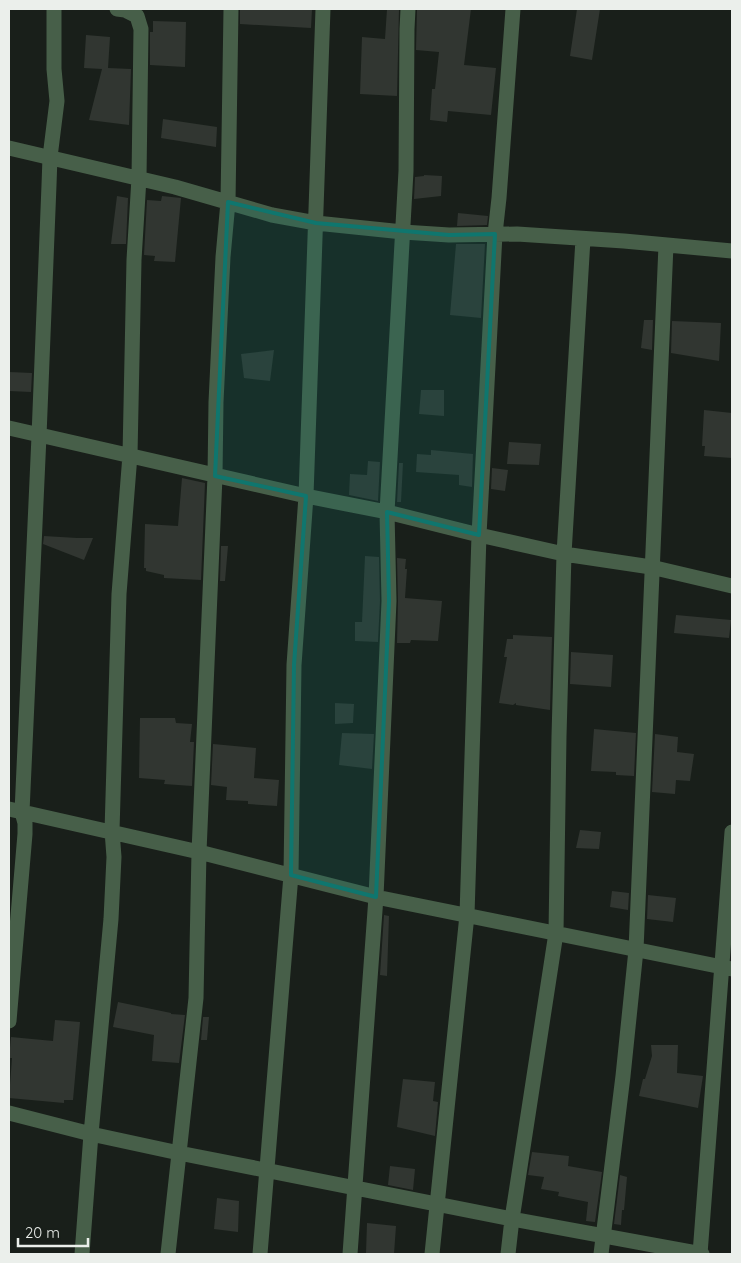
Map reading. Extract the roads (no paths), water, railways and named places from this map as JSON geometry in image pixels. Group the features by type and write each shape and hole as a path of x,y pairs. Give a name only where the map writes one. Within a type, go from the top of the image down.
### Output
{"street":[{"path":"9,1021 26,834 25,823 16,810 39,436 50,157 58,101 54,70 54,9"},
{"path":"82,1254 111,919 119,594 130,454 134,260 139,178 141,29 137,16 125,10 117,9"},
{"path":"168,1254 196,998 199,852 215,476 216,402 223,257 228,202 231,9"},
{"path":"260,1254 291,875 294,665 306,496 323,9"},
{"path":"350,1254 376,897 389,601 387,512 406,170 408,9"},
{"path":"432,1254 467,915 480,535 495,234 513,9"},
{"path":"9,148 139,178 272,215 316,223 403,232 449,235 495,234 583,239 732,252"},
{"path":"508,1254 556,933 564,554 583,239"},
{"path":"601,1254 636,950 666,245"},
{"path":"9,428 39,436 130,454 215,476 387,512 564,554 651,567 732,586"},
{"path":"16,810 199,852 376,897 727,968"},
{"path":"9,1113 91,1134 355,1188 700,1254 727,968 732,832"}]}
